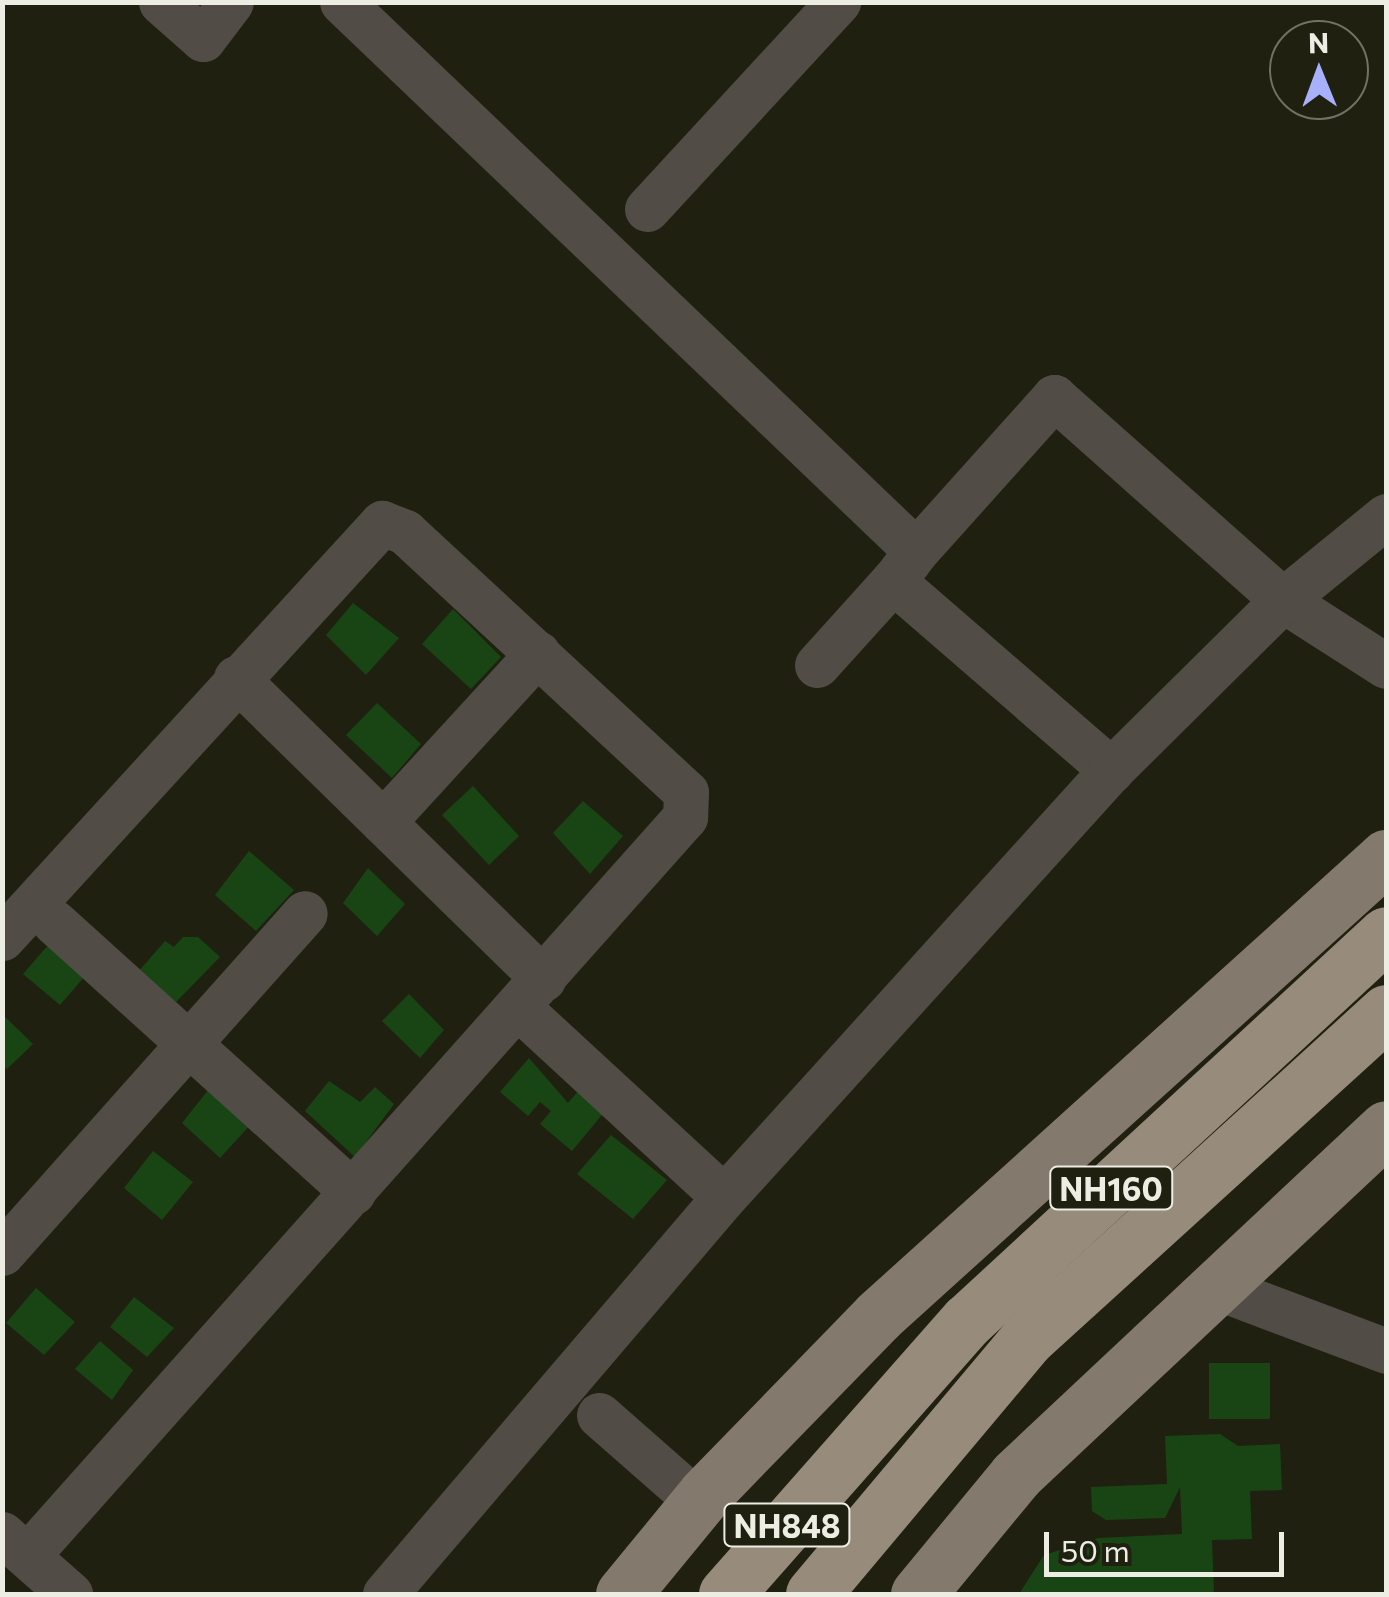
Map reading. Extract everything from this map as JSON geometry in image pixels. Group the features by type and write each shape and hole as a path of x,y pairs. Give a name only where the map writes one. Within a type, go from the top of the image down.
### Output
{"highway":[{"name":"NH160","path":"848,1455 967,1320 1386,934"},
{"name":"NH160","path":"864,1534 1028,1339 1386,1012"},
{"name":"NH848","path":"726,1594 848,1455"},
{"name":"NH848","path":"813,1594 864,1534"}],"main road":[{"path":"623,1594 698,1502 878,1316 1386,857"},
{"path":"918,1594 1016,1474 1386,1128"}],"street":[{"path":"161,2 203,39 231,2"},
{"path":"342,2 1110,770"},
{"path":"647,209 838,2"},
{"path":"817,665 1054,397 1283,600 1386,666"},
{"path":"386,1594 724,1197 1110,770 1283,600 1386,516"},
{"path":"2,938 236,678 382,524 405,532 680,783 688,808 352,1192 15,1545 70,1594"},
{"path":"383,822 538,653"},
{"path":"236,678 383,822 530,993 724,1197"},
{"path":"2,1253 305,913"},
{"path":"54,922 352,1192"},
{"path":"1216,1288 1386,1351"},
{"path":"599,1415 698,1502"}],"building":[{"path":"353,603 399,638 366,675 326,635"},
{"path":"453,609 501,657 471,689 422,644"},
{"path":"377,703 421,744 392,778 346,735"},
{"path":"473,786 519,836 489,865 442,815"},
{"path":"583,801 623,836 590,874 553,833"},
{"path":"249,851 294,890 256,931 215,895"},
{"path":"368,868 405,904 377,936 343,903"},
{"path":"183,937 198,937 220,957 176,1002 138,972 165,941 174,947"},
{"path":"50,943 85,976 60,1005 23,974"},
{"path":"409,994 444,1030 420,1058 382,1021"},
{"path":"2,1014 33,1044 7,1069 2,1065"},
{"path":"529,1058 568,1103 580,1089 606,1110 572,1151 540,1124 551,1111 540,1102 528,1116 500,1092"},
{"path":"329,1081 360,1102 375,1087 394,1104 355,1157 305,1111"},
{"path":"213,1084 253,1122 220,1158 182,1123"},
{"path":"611,1135 667,1180 633,1219 577,1174"},
{"path":"153,1151 193,1182 162,1220 124,1188"},
{"path":"36,1288 75,1322 44,1355 6,1323"},
{"path":"134,1297 174,1328 147,1357 110,1327"},
{"path":"100,1341 133,1370 112,1400 75,1369"},
{"path":"1209,1363 1270,1363 1270,1419 1209,1419"},
{"path":"1220,1434 1238,1446 1280,1444 1282,1490 1250,1491 1252,1539 1212,1540 1214,1594 1019,1594 1044,1555 1098,1538 1182,1534 1180,1487 1165,1518 1106,1520 1092,1511 1091,1487 1167,1484 1165,1436"}]}
